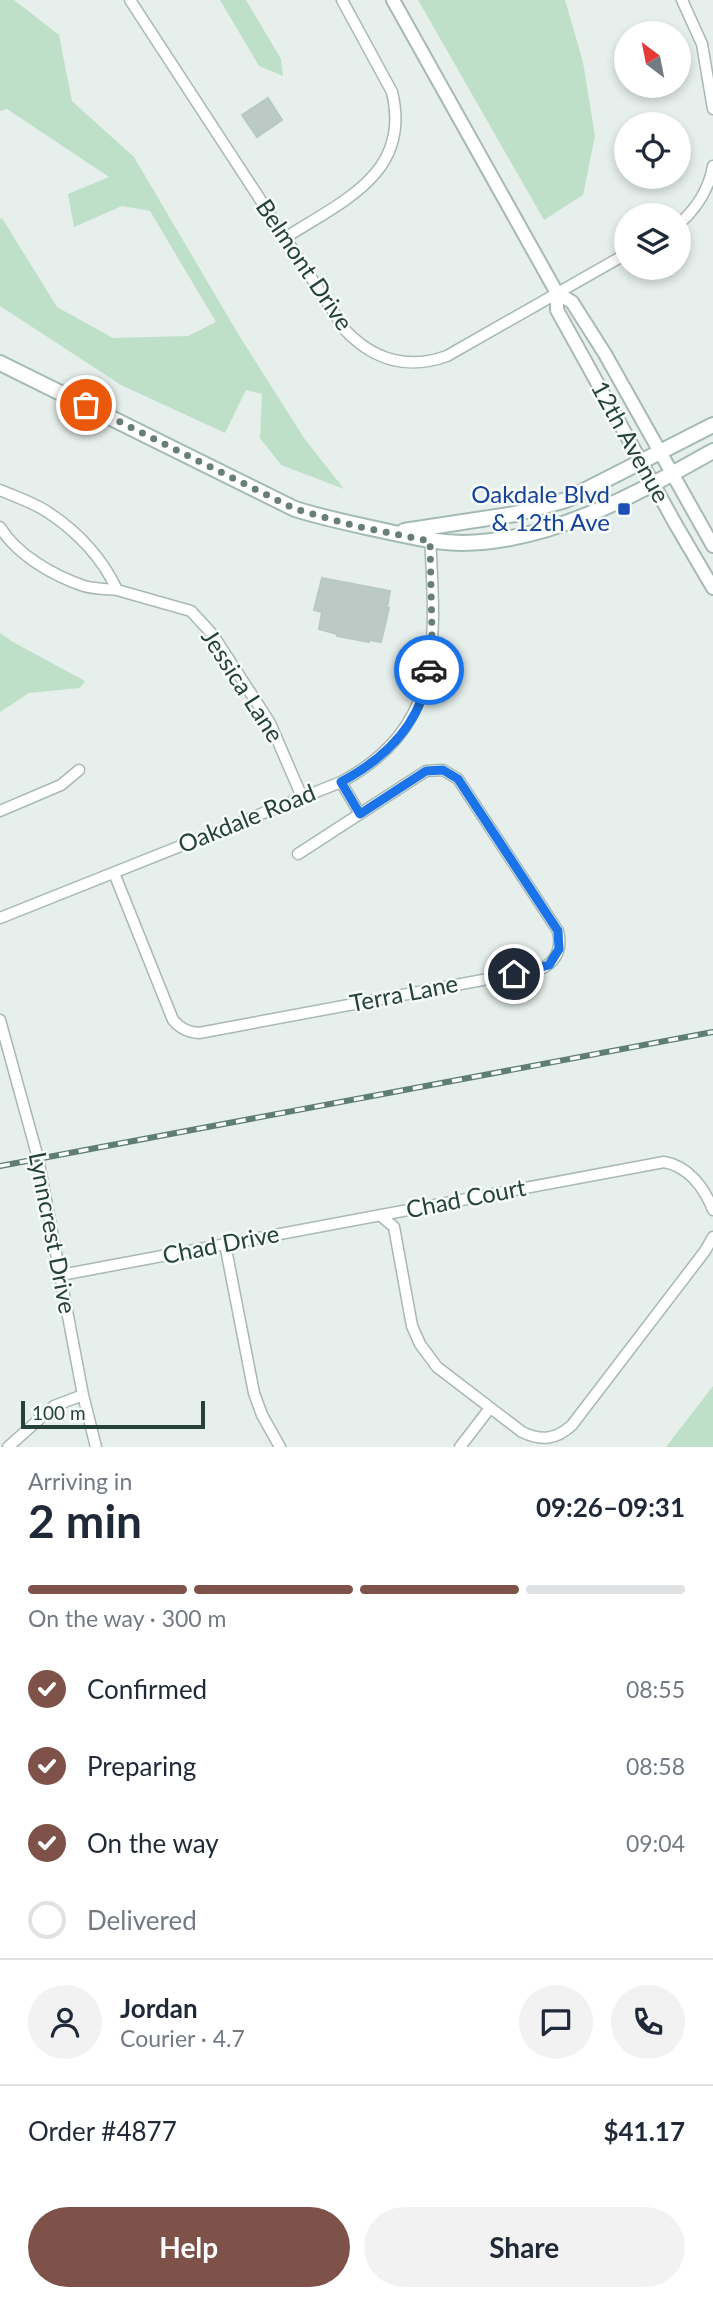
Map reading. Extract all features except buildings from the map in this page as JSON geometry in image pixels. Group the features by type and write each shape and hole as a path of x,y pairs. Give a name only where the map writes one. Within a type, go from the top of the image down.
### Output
{"main road":[{"path":"0,363 287,505 333,521 392,532 430,535 465,543 526,534 598,509 713,451"},
{"path":"430,535 541,508 575,496 713,425"}],"street":[{"name":"Belmont Drive","path":"130,0 346,331 370,352 399,362 421,362 447,356 614,261"},
{"path":"285,238 372,179 383,165 395,137 396,108 392,92 342,0"},
{"name":"12th Avenue","path":"393,0 557,293 557,310 713,588"},
{"path":"682,0 702,44 712,88 713,109"},
{"path":"691,210 702,197 713,166"},
{"name":"12th Avenue","path":"557,293 572,302 713,546"},
{"path":"0,490 49,512 85,542 111,577 117,590"},
{"name":"Jessica Lane","path":"0,527 4,534 35,562 86,587 117,590 191,611 213,635 270,723 302,797"},
{"name":"Oakdale Road","path":"0,918 341,782 378,759 406,728 423,695 428,677 432,633 430,535"},
{"path":"0,811 61,785 79,770"},
{"name":"Terra Lane","path":"114,873 173,1020 189,1032 199,1033 541,969 555,958 559,949 558,931 452,773 443,770 426,771 298,854"},
{"path":"341,782 360,814"},
{"name":"Lynncrest Drive","path":"0,1020 38,1158 83,1395 96,1447"},
{"name":"Chad Court","path":"380,1215 664,1162 681,1167 693,1176 713,1209"},
{"name":"Chad Drive","path":"61,1275 380,1215"},
{"name":"Chad Court","path":"380,1215 394,1227 412,1326 420,1344 437,1367 531,1437 551,1438 566,1431 713,1237"},
{"path":"225,1244 254,1393 262,1415 280,1447"},
{"path":"8,1447 54,1406 83,1395"},
{"path":"460,1447 489,1408"}],"green space":[{"path":"0,0 14,0 59,35 72,101 134,157 237,332 304,438 344,489 281,465 260,438 262,394 246,390 225,433 121,385 0,306 2,218 57,307 113,338 188,336 216,322 150,211 122,206 74,227 68,194 109,177 7,109 0,111"},
{"path":"220,0 246,0 281,59 283,76 259,66"},
{"path":"418,0 565,0 583,62 595,136 583,195 544,220"},
{"path":"0,633 85,681 80,688 29,693 0,712"},
{"path":"713,1386 713,1447 666,1447"}],"railway":[{"path":"0,1166 713,1032"}],"way so far":[{"path":"86,405 295,509 333,521 430,541 432,633 429,670"}],"place":[{"name":"Oakdale Blvd & 12th Ave","path":"624,509"}],"route":[{"path":"429,670 416,712 395,743 378,759 341,782 360,814 426,771 443,770 458,779 558,931 559,949 549,965 514,974"}]}
